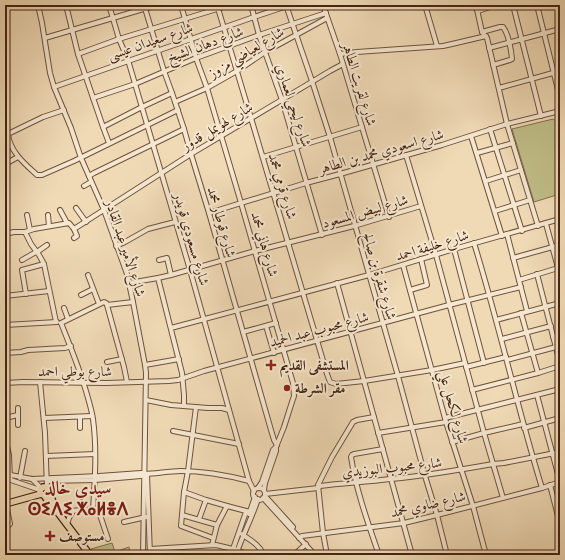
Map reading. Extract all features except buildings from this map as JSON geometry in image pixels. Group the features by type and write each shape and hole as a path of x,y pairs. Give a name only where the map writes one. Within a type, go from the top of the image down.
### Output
{"main road":[{"path":"6,504 43,491 54,504 54,509 90,555"}],"street":[{"name":"شارع الأمير عبد القادر","path":"38,5 45,38 50,74 54,87 71,128 81,158 104,210 129,283 133,302 145,365 146,382 146,517 143,555"},
{"path":"66,5 78,54 109,143"},
{"name":"شارع مسعودي قويدر","path":"109,5 119,39 128,60 190,270 248,481 256,489"},
{"path":"45,38 145,7 157,5"},
{"name":"شارع هاني محمد","path":"180,5 207,88 270,301 292,381 294,396 291,408 276,446 276,451 262,495 235,552"},
{"path":"78,54 217,7 230,5"},
{"name":"شارع ليحي لعماري","path":"251,5 259,35 282,100 322,235"},
{"name":"شارع سعيدان عيسى","path":"54,87 288,5"},
{"name":"شارع شقرة بن صالح","path":"288,5 296,35 330,137 447,555"},
{"name":"شارع لقريت الطاهر","path":"323,5 340,54 389,216"},
{"path":"425,5 437,46"},
{"path":"476,5 482,32 486,36 507,124 538,226"},
{"path":"478,11 496,5"},
{"path":"512,5 541,116"},
{"path":"537,5 560,98"},
{"name":"شارع قوطار محمد","path":"145,7 164,71 184,129 276,446"},
{"name":"شارع قرمي محمد","path":"217,7 330,382 333,384 364,381"},
{"name":"شارع دهان الشيخ","path":"94,98 135,84 196,58 326,13"},
{"name":"شارع لعياضي مزوز","path":"175,102 207,88 237,71 265,52 327,18"},
{"path":"482,32 500,27 505,29 512,60 493,64"},
{"path":"489,48 560,29"},
{"path":"340,54 437,46 486,36"},
{"name":"شارع لهويمل قدور","path":"74,229 191,154 343,64"},
{"path":"499,88 560,71"},
{"path":"103,127 172,92"},
{"path":"64,110 43,117 8,134 12,149 18,157 38,176 42,176 81,158 178,110"},
{"name":"شارع اسعودي محمد بن الطاهر","path":"209,213 507,124 560,111"},
{"path":"263,157 362,127"},
{"path":"89,176 184,129"},
{"path":"490,130 522,231"},
{"path":"471,136 495,211 513,258 527,311"},
{"path":"477,153 513,143"},
{"path":"406,155 436,255 502,498"},
{"path":"5,164 18,157"},
{"path":"486,182 521,170"},
{"path":"84,186 91,182"},
{"path":"495,211 530,200"},
{"name":"شارع لبيض المسعود","path":"129,283 190,270 322,235 421,206"},
{"path":"76,208 86,222"},
{"path":"60,210 66,223"},
{"path":"27,215 30,230"},
{"path":"48,215 49,226"},
{"name":"شارع خليفة احمد","path":"170,328 369,275 560,219"},
{"path":"116,246 148,229 175,222"},
{"path":"5,234 25,232 69,223 77,236 74,238"},
{"path":"546,224 560,275"},
{"path":"25,232 44,264 56,322"},
{"path":"474,244 490,295 524,426 542,488"},
{"path":"22,260 47,245"},
{"path":"513,258 560,245"},
{"path":"454,249 484,363"},
{"path":"159,260 167,258 171,275"},
{"path":"410,290 427,286 421,259"},
{"path":"26,294 22,270 44,264"},
{"name":"شارع لكحل علي","path":"403,265 445,420 473,506 486,555"},
{"path":"519,280 558,268"},
{"path":"537,274 560,363"},
{"path":"88,275 99,304"},
{"path":"158,278 183,378 184,406"},
{"path":"337,283 412,555"},
{"name":"شارع محبوب عبد الحميد","path":"146,382 174,381 217,368 521,287"},
{"path":"81,296 93,289"},
{"path":"5,296 49,291"},
{"path":"5,325 61,323 105,302 107,305 133,302"},
{"path":"496,320 560,303"},
{"path":"107,305 127,382"},
{"path":"64,308 68,319"},
{"path":"521,313 538,373"},
{"path":"61,323 84,383 92,416 95,454 93,509"},
{"path":"243,332 276,323"},
{"path":"266,326 274,353"},
{"path":"502,339 551,326"},
{"path":"553,337 560,336"},
{"path":"5,353 71,346"},
{"path":"364,381 484,363 556,347"},
{"path":"108,362 122,359"},
{"path":"145,365 179,359"},
{"path":"472,390 560,366"},
{"path":"40,382 46,456 46,479 43,491"},
{"name":"شارع بوطي احمد","path":"5,384 40,382 146,382"},
{"path":"378,434 445,420 560,389"},
{"path":"537,396 560,482"},
{"path":"146,400 184,406 229,410"},
{"path":"196,407 184,492 181,527 213,538"},
{"path":"18,408 18,425"},
{"path":"5,418 18,415"},
{"path":"44,418 92,416"},
{"path":"80,417 80,428"},
{"path":"327,555 323,533 319,487 332,457 353,422 374,417"},
{"path":"452,442 484,433 544,423 560,418"},
{"path":"173,431 239,444"},
{"path":"5,438 9,455 10,478"},
{"path":"276,446 273,450 262,482 256,489 254,495 319,487"},
{"path":"379,555 369,528 356,482 352,455 383,448"},
{"path":"20,478 25,451"},
{"name":"شارع محبوب البوزيدي","path":"319,487 424,476 533,458 560,452"},
{"path":"46,456 95,454"},
{"path":"5,478 95,478 142,473 188,471 218,473 248,481"},
{"path":"5,474 10,478 43,491"},
{"path":"32,479 43,491"},
{"name":"شارع ضاوي محمد","path":"301,538 323,533 404,523 542,488 560,482"},
{"path":"550,485 560,524"},
{"path":"262,495 319,487"},
{"path":"256,489 301,538"},
{"path":"184,492 248,512 240,530 235,552"},
{"path":"273,504 271,497 276,492"},
{"path":"262,495 273,504 315,555"},
{"name":"شارع هاني محمد","path":"245,530 248,512 262,495"},
{"path":"199,519 206,500"},
{"path":"5,529 10,524 6,504"},
{"path":"212,545 216,525 226,506"},
{"path":"59,514 63,512 98,509 108,539"},
{"path":"67,525 73,511"},
{"path":"182,515 216,525"},
{"name":"شارع الأمير عبد القادر","path":"146,517 150,555"},
{"path":"124,522 146,517"},
{"path":"240,530 243,535 256,544 264,555"},
{"path":"294,555 306,544"},
{"path":"150,549 212,545 223,546 235,552 248,555"}],"shaded area":[{"path":"553,119 560,124 560,194 534,202 512,129"},
{"path":"112,543 115,552 129,547 130,555 96,555 91,549"}],"place":[{"name":"المستشفى القديم","path":"271,365"},
{"name":"مقر الشرطة","path":"287,388"},
{"name":"مستوصف","path":"50,536"}],"district":[{"name":"سيدي خالد ⵙⵉⴷⵉ ⵅⴰⵍⴻⴷ","path":"78,498"}]}
